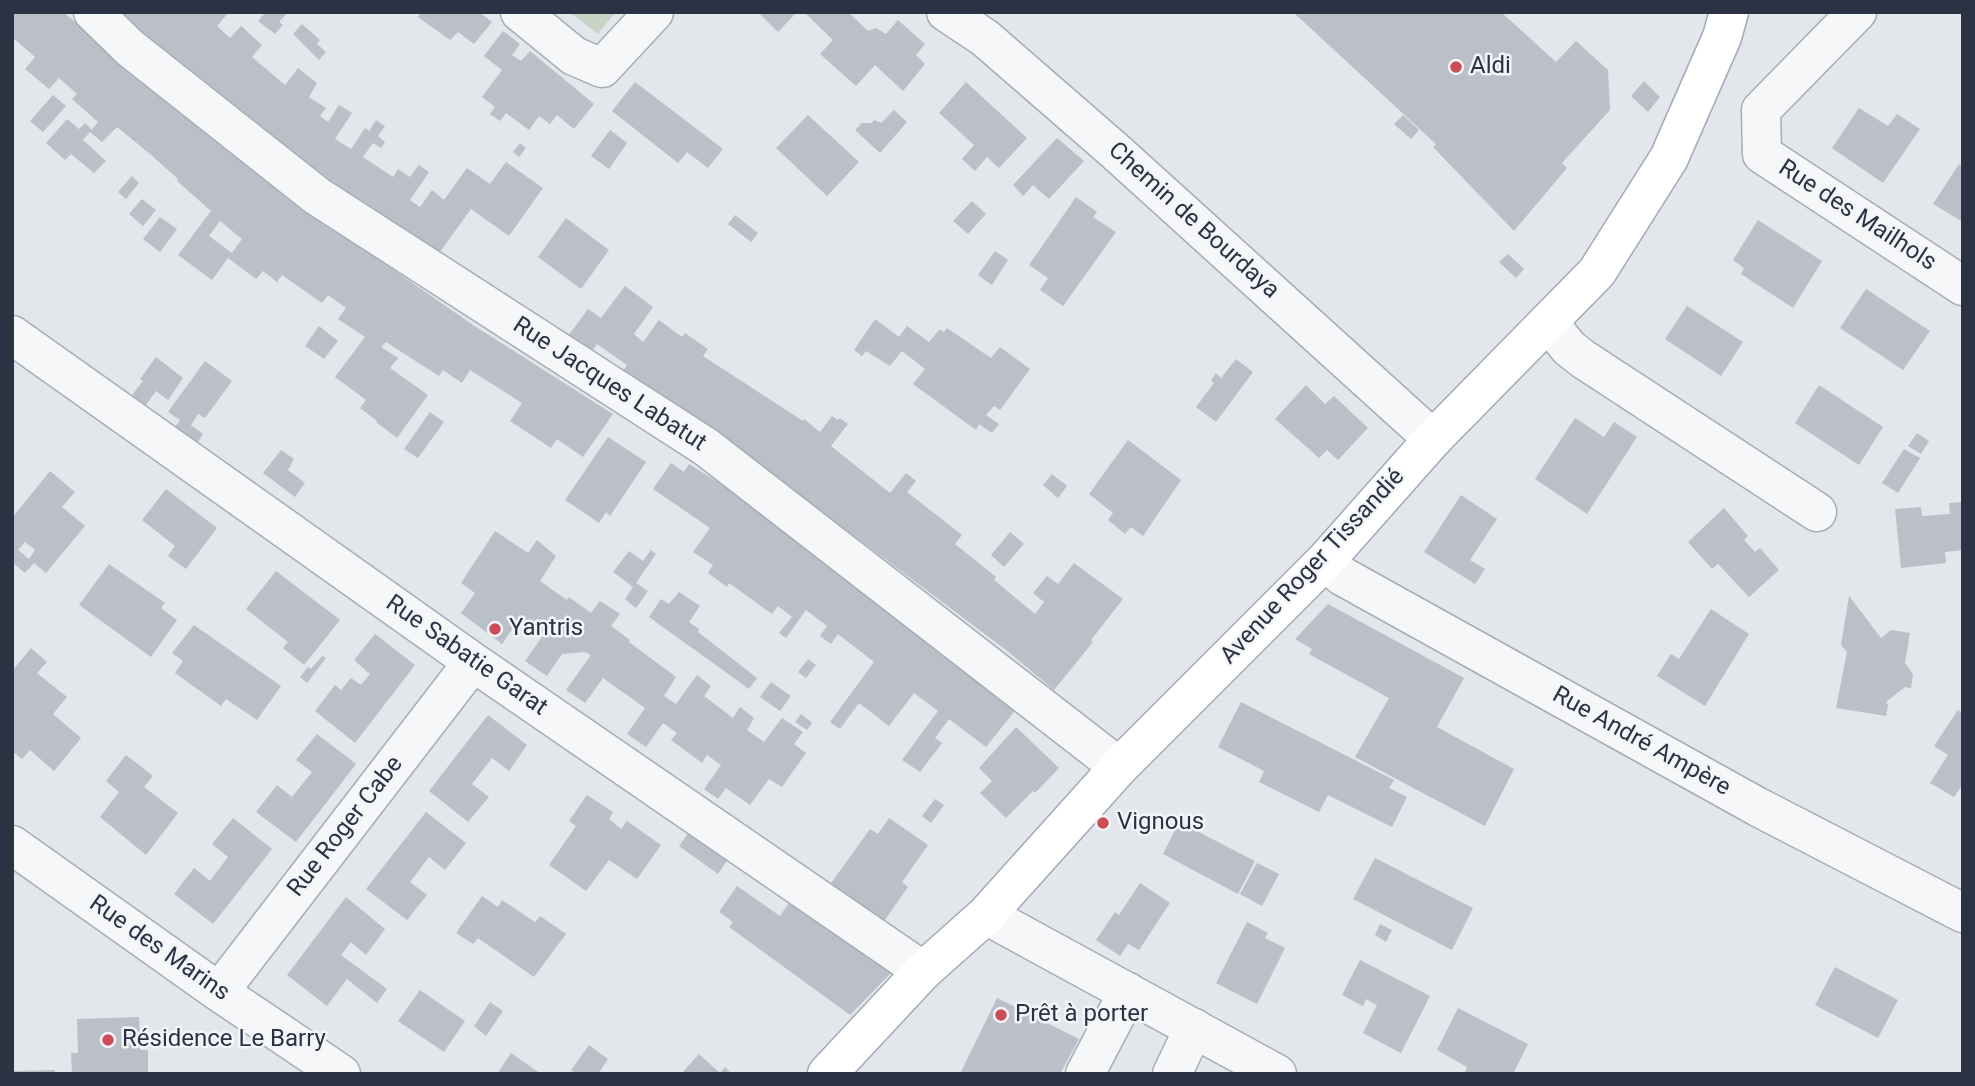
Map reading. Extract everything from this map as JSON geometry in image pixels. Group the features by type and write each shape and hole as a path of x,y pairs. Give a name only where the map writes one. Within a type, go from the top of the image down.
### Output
{"main road":[{"name":"Avenue Roger Tissandié","path":"827,1074 923,971 986,915 1119,767 1325,561 1433,439 1597,272 1669,158 1721,37 1729,12"}],"street":[{"name":"Rue Jacques Labatut","path":"93,12 130,48 317,196 706,447 1119,767"},
{"path":"520,12 574,56 602,68 654,12"},
{"name":"Chemin de Bourdaya","path":"946,12 989,25 1115,151 1433,439"},
{"name":"Rue des Mailhols","path":"1857,12 1761,110 1762,154 1963,286"},
{"path":"1548,322 1569,348 1583,359 1816,512"},
{"name":"Rue Sabatie Garat","path":"12,335 473,662 923,971"},
{"name":"Rue André Ampère","path":"1325,561 1342,576 1758,807 1963,913"},
{"name":"Rue Roger Cabe","path":"219,992 473,662"},
{"name":"Rue des Marins","path":"12,845 219,992 341,1074"},
{"path":"986,915 1194,1028 1238,1064 1278,1074"},
{"path":"1085,1074 1128,992"},
{"path":"1172,1074 1194,1028"}],"green space":[{"path":"569,12 616,12 598,34"}],"building":[{"path":"12,12 63,12 306,209 473,325 613,414 583,457 557,439 551,448 510,421 522,403 470,370 462,383 443,370 439,376 386,342 381,347 398,358 390,368 428,395 397,438 360,408 366,400 335,377 365,337 338,319 346,308 328,295 322,303 282,275 277,282 263,271 256,279 228,258 212,280 178,255 211,211 117,127 102,142 90,132 83,140 106,161 94,173 71,154 65,160 46,143 67,119 79,129 85,123 92,130 98,122 72,99 77,94 59,78 49,89 25,69 35,57 12,37","holes":["220,221 242,239 232,253 209,236"]},
{"path":"115,12 229,12 217,26 230,38 241,26 262,45 252,57 285,85 298,68 317,83 309,97 326,108 320,116 328,122 339,105 352,113 335,139 351,149 365,128 369,131 376,120 385,126 378,136 385,142 381,148 373,143 363,157 393,177 398,169 410,177 419,165 429,172 410,200 420,207 432,190 444,200 467,168 490,184 506,162 543,188 509,236 471,209 435,259 339,193"},
{"path":"266,12 288,12 279,22 283,25 275,34 258,21"},
{"path":"421,12 479,12 492,22 474,44 458,32 450,40 418,17"},
{"path":"758,12 797,12 778,32"},
{"path":"804,12 848,12 868,31 876,28 886,34 898,20 925,44 916,55 925,64 903,91 875,65 856,86 820,54 833,40"},
{"path":"1293,12 1501,12 1556,62 1576,41 1608,70 1610,110 1562,163 1567,168 1514,231 1433,147 1436,144"},
{"path":"302,24 320,40 317,44 326,52 319,60 293,34"},
{"path":"503,31 520,44 512,55 521,61 530,51 594,104 574,129 557,115 550,124 539,116 529,130 506,113 500,121 490,114 495,107 482,97 502,70 484,56"},
{"path":"1644,81 1660,97 1648,112 1631,96"},
{"path":"635,82 723,149 708,168 687,152 678,163 612,111"},
{"path":"966,82 1027,138 999,168 987,157 975,171 962,159 974,145 939,113"},
{"path":"53,95 66,106 43,132 30,121"},
{"path":"1859,108 1888,126 1897,114 1920,129 1883,183 1832,148"},
{"path":"894,110 907,122 880,153 855,130 862,123 872,123 874,120 881,123"},
{"path":"808,115 859,162 827,196 776,148"},
{"path":"1403,115 1419,130 1411,139 1394,124"},
{"path":"610,130 627,143 609,169 591,156"},
{"path":"1057,138 1084,161 1049,199 1033,185 1023,196 1013,185"},
{"path":"520,143 526,148 519,157 513,152"},
{"path":"1959,164 1963,167 1963,222 1933,204"},
{"path":"132,176 139,183 126,199 118,192"},
{"path":"1076,197 1097,212 1093,217 1116,232 1063,306 1040,290 1048,278 1029,265"},
{"path":"142,199 156,210 143,226 129,214"},
{"path":"972,201 986,214 968,234 953,221"},
{"path":"735,215 758,233 751,242 728,224"},
{"path":"160,217 177,229 160,252 143,239"},
{"path":"566,218 609,250 581,289 538,257"},
{"path":"1758,220 1822,261 1793,308 1741,274 1744,268 1733,260"},
{"path":"995,251 1008,260 992,285 978,275"},
{"path":"1508,254 1524,269 1516,278 1499,262"},
{"path":"625,286 653,307 634,334 643,342 659,320 682,337 685,333 708,349 703,356 803,421 804,419 820,432 832,416 838,420 840,418 848,424 831,446 890,493 906,473 916,481 907,492 962,535 955,544 996,577 994,580 1035,614 1044,602 1033,593 1047,576 1058,584 1074,563 1123,599 1054,690 1006,650 857,538 617,379 627,365 597,344 586,359 563,343 588,309 601,318"},
{"path":"1866,289 1930,331 1903,370 1840,328"},
{"path":"1687,306 1743,342 1721,376 1665,339"},
{"path":"875,319 899,337 907,326 929,342 940,329 944,332 947,328 991,358 1000,347 1030,369 1000,410 994,406 986,415 999,424 992,433 979,424 976,430 913,384 925,369 902,351 890,366 866,351 862,356 854,350"},
{"path":"319,326 338,341 324,359 305,346"},
{"path":"156,357 183,378 168,400 156,391 146,405 132,395"},
{"path":"1236,359 1253,372 1216,422 1196,407 1214,383 1211,380 1216,373 1221,378"},
{"path":"205,361 232,381 205,418 198,414 191,425 203,434 198,442 175,427 180,420 168,412"},
{"path":"1306,385 1325,404 1334,396 1368,428 1338,460 1327,450 1319,458 1275,419"},
{"path":"1819,385 1883,427 1859,465 1795,423"},
{"path":"430,412 444,422 418,458 404,449"},
{"path":"1575,418 1604,437 1614,422 1637,437 1587,514 1535,479"},
{"path":"1917,433 1929,441 1921,454 1908,446"},
{"path":"608,437 646,462 610,516 606,512 599,523 565,500"},
{"path":"1128,440 1181,480 1143,536 1131,527 1125,534 1108,520 1113,513 1089,494"},
{"path":"1904,449 1920,458 1898,493 1882,483"},
{"path":"281,450 294,459 288,470 305,483 295,497 263,473"},
{"path":"671,463 684,472 689,464 745,499 1018,707 986,747 949,719 935,738 942,743 920,772 902,760 938,711 914,693 889,726 859,703 840,729 830,722 874,662 838,634 831,644 820,636 827,626 806,610 786,638 779,633 792,617 778,606 772,614 729,583 727,587 708,573 713,565 693,552 710,528 653,489"},
{"path":"50,471 75,492 62,507 85,526 46,573 34,563 25,573 12,562 12,518","holes":["25,542 35,550 29,559 18,550"]},
{"path":"1052,474 1067,486 1058,498 1043,485"},
{"path":"166,489 217,528 186,569 168,556 175,546 142,520"},
{"path":"1461,495 1497,519 1470,560 1485,569 1475,584 1424,552"},
{"path":"1963,502 1963,550 1945,552 1946,563 1901,568 1895,509 1921,507 1922,516 1950,514 1949,503"},
{"path":"1724,508 1748,536 1744,540 1755,552 1760,548 1779,570 1749,597 1718,564 1712,569 1688,542"},
{"path":"495,531 528,553 537,540 556,556 540,581 567,600 569,597 591,613 600,601 620,614 611,626 676,677 664,696 676,704 697,675 711,686 704,696 733,718 740,707 754,718 747,730 764,742 782,718 803,732 794,744 806,753 782,787 769,779 750,805 726,788 718,799 704,789 721,765 707,755 702,763 671,740 677,733 663,723 646,747 627,734 645,708 603,678 585,703 566,690 591,655 585,652 562,654 547,676 525,661 544,634 520,618 502,644 461,613 475,593 461,583"},
{"path":"1010,532 1024,544 1004,567 991,555"},
{"path":"651,550 656,554 636,583 648,591 636,608 625,599 633,587 613,572 629,551 643,561"},
{"path":"109,564 165,603 161,608 177,620 151,657 79,605"},
{"path":"276,571 340,620 304,665 283,648 288,642 246,609"},
{"path":"679,592 700,606 689,622 699,629 698,632 757,678 749,689 649,617 661,599 669,604"},
{"path":"1849,596 1881,638 1891,630 1910,633 1905,663 1913,674 1911,688 1905,687 1886,702 1886,716 1836,708 1847,652 1841,645"},
{"path":"1328,604 1464,678 1437,727 1514,769 1485,826 1355,757 1389,698 1309,654 1312,649 1295,639"},
{"path":"1711,609 1749,634 1705,706 1657,676 1671,654 1679,659"},
{"path":"194,625 281,686 257,720 226,699 221,706 175,673 183,661 172,653"},
{"path":"375,634 415,665 355,743 315,711 335,685 341,690 351,678 361,685 370,674 354,660"},
{"path":"31,648 47,662 37,673 67,697 53,714 81,738 54,771 30,750 22,759 12,751 12,671"},
{"path":"322,656 326,658 307,683 300,677"},
{"path":"808,659 816,665 806,678 798,672"},
{"path":"771,682 791,696 780,711 760,697"},
{"path":"1241,702 1394,780 1389,788 1407,797 1392,827 1328,795 1319,812 1259,782 1264,771 1218,747"},
{"path":"1958,710 1963,714 1963,784 1954,797 1930,783 1948,755 1934,746"},
{"path":"801,714 812,723 807,730 795,722"},
{"path":"488,715 527,745 509,771 492,758 472,784 489,797 468,822 429,791"},
{"path":"1016,727 1059,768 1006,818 980,793 992,781 979,768"},
{"path":"317,734 356,764 296,842 256,812 277,785 292,797 312,772 296,760"},
{"path":"126,755 153,776 144,787 178,813 146,855 100,817 119,792 106,781"},
{"path":"587,795 613,812 609,819 621,829 627,821 661,845 637,879 609,860 586,891 549,865 576,826 569,821"},
{"path":"935,799 944,805 931,823 922,816"},
{"path":"426,812 466,843 445,870 429,857 410,882 427,895 407,920 366,889"},
{"path":"233,818 272,849 213,924 174,894 194,868 210,881 228,857 212,844"},
{"path":"889,818 928,845 902,882 908,887 882,924 829,886 870,829 878,834"},
{"path":"1179,822 1255,861 1238,894 1163,854"},
{"path":"692,828 730,856 718,874 679,846"},
{"path":"1375,858 1473,908 1452,950 1353,899"},
{"path":"1257,863 1279,874 1262,906 1240,894"},
{"path":"1140,883 1170,903 1139,950 1128,944 1120,956 1096,940 1115,912 1119,915"},
{"path":"737,886 780,916 791,900 891,973 850,1015 729,927 733,922 719,912"},
{"path":"482,896 498,907 502,900 535,922 540,916 566,934 534,977 478,938 473,944 456,933"},
{"path":"346,897 385,929 366,955 351,942 341,955 387,989 377,1003 347,979 327,1006 287,975"},
{"path":"1247,922 1268,933 1265,938 1285,948 1257,1004 1216,983"},
{"path":"1380,924 1392,930 1386,942 1375,935"},
{"path":"1360,960 1430,996 1401,1053 1363,1033 1377,1005 1366,999 1363,1006 1342,995"},
{"path":"1835,967 1898,1000 1878,1038 1815,1005"},
{"path":"420,990 465,1021 444,1052 398,1021"},
{"path":"997,998 1079,1039 1060,1074 960,1074"},
{"path":"490,1002 503,1011 486,1036 474,1026"},
{"path":"1458,1008 1528,1044 1513,1074 1464,1074 1467,1067 1437,1050"},
{"name":"Résidence Le Barry","path":"139,1017 140,1050 148,1050 148,1074 72,1074 71,1053 78,1053 77,1019"},
{"path":"589,1045 608,1059 598,1074 576,1074 571,1070"},
{"path":"511,1053 541,1074 497,1074"},
{"path":"699,1054 720,1073 725,1067 732,1074 681,1074"},
{"path":"55,1070 55,1074 12,1074 12,1071"}],"place":[{"name":"Aldi","path":"1456,67"},
{"name":"Yantris","path":"495,629"},
{"name":"Vignous","path":"1103,823"},
{"name":"Prêt à porter","path":"1001,1015"},
{"name":"Résidence Le Barry","path":"108,1040"}]}
